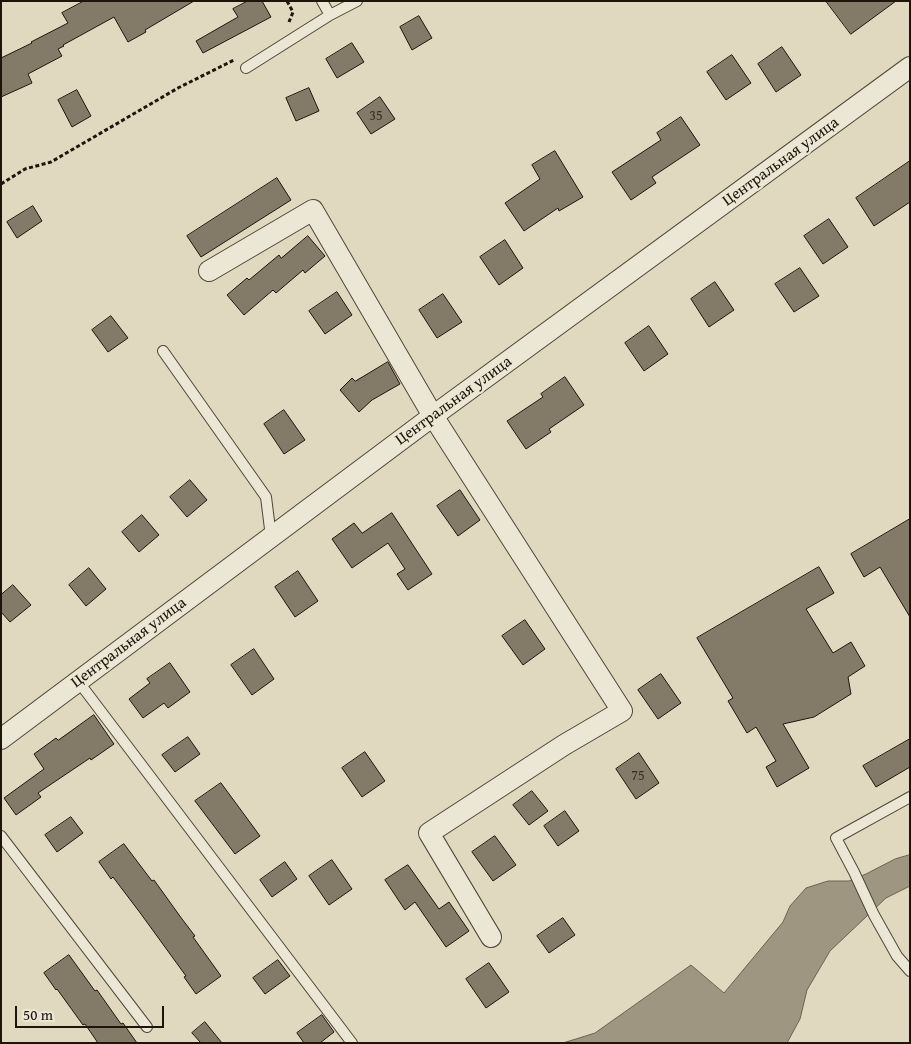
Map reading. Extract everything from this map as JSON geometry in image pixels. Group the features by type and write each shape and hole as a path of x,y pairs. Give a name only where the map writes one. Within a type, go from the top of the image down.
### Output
{"street":[{"name":"Центральная улица","path":"1,739 433,416 907,73"},
{"path":"209,271 313,210 433,416 622,711 564,745 429,833 491,937"}],"lane":[{"path":"322,1 330,15"},
{"path":"246,68 330,15 357,1"},
{"path":"163,351 266,497 271,537"},
{"path":"78,681 352,1043"},
{"path":"910,797 836,838 874,915 897,956 910,971"},
{"path":"1,836 147,1026"}],"path":[{"path":"287,1 293,12 288,25"},
{"path":"1,184 25,169 51,162 178,88 240,57"}],"shaded area":[{"path":"910,855 910,886 886,898 830,951 807,990 800,1019 787,1043 563,1043 595,1033 691,965 724,993 783,922 790,906 806,888 828,881 849,881 895,859"}],"building":[{"path":"84,1 194,1 128,42 114,17 63,45 58,49 62,56 28,74 32,83 1,97 1,58 68,23 62,13"},
{"path":"248,1 262,1 271,17 203,53 196,41 238,17 233,9"},
{"path":"826,1 896,1 851,34"},
{"path":"419,16 432,38 412,50 400,27"},
{"path":"352,43 364,62 337,78 326,59"},
{"path":"782,47 801,75 776,92 758,64"},
{"path":"732,55 751,83 726,100 707,72"},
{"path":"309,88 319,111 296,121 286,98"},
{"path":"77,90 91,116 72,127 58,100"},
{"path":"380,97 395,119 371,134 357,113"},
{"path":"681,117 700,145 652,177 656,183 631,200 612,172 661,140 657,133"},
{"path":"555,151 583,197 559,211 558,208 524,231 505,203 540,179 532,165"},
{"path":"910,161 910,202 874,226 856,198"},
{"path":"277,178 291,200 201,257 187,236"},
{"path":"33,206 42,221 17,238 7,222"},
{"path":"829,219 848,247 823,264 804,236"},
{"path":"308,236 325,256 305,273 303,270 276,293 273,290 244,315 227,295 247,278 249,280 279,255 281,258"},
{"path":"505,240 523,268 499,285 480,257"},
{"path":"800,268 819,296 794,312 775,284"},
{"path":"715,282 734,310 709,327 691,299"},
{"path":"337,292 352,315 325,334 309,311"},
{"path":"443,294 462,322 437,338 419,310"},
{"path":"111,316 128,338 108,352 92,330"},
{"path":"649,326 668,354 644,371 625,343"},
{"path":"388,362 400,384 372,400 359,412 340,390 352,378 355,381"},
{"path":"565,377 584,405 549,429 551,432 526,449 507,421 543,397 541,394"},
{"path":"284,410 305,440 284,454 264,424"},
{"path":"190,480 207,500 187,517 170,497"},
{"path":"460,490 480,520 458,536 437,506"},
{"path":"392,513 432,574 408,590 397,574 405,569 388,543 352,568 332,539 354,523 362,533"},
{"path":"142,515 159,535 139,552 122,532"},
{"path":"910,519 910,617 880,567 864,577 851,554"},
{"path":"819,567 834,593 806,609 833,653 851,642 865,666 848,677 851,694 814,717 783,724 809,768 777,787 766,767 776,761 756,727 747,733 728,701 733,698 697,638"},
{"path":"89,568 106,589 86,606 69,585"},
{"path":"298,571 318,601 295,617 275,587"},
{"path":"13,585 31,605 10,622 1,612 1,595"},
{"path":"525,620 545,649 523,665 502,636"},
{"path":"254,649 274,679 252,695 231,665"},
{"path":"170,663 190,692 168,708 164,703 143,718 129,699 150,683 147,679"},
{"path":"661,674 681,703 658,719 638,690"},
{"path":"94,715 114,744 38,793 41,797 16,815 4,798 44,769 34,754"},
{"path":"188,737 200,754 175,772 162,755"},
{"path":"910,739 910,767 876,787 863,766"},
{"path":"365,752 385,781 362,797 342,768"},
{"path":"639,753 659,783 636,799 616,769"},
{"path":"221,783 260,836 235,854 195,801"},
{"path":"532,791 548,811 529,825 513,805"},
{"path":"565,811 579,831 558,846 544,826"},
{"path":"71,817 83,833 57,852 45,835"},
{"path":"495,836 516,865 493,881 472,852"},
{"path":"124,844 152,881 154,880 195,936 193,937 221,976 196,994 184,977 186,976 141,914 99,862"},
{"path":"332,860 352,889 329,905 309,876"},
{"path":"285,862 297,879 272,897 260,880"},
{"path":"408,865 439,909 449,902 469,931 446,947 415,902 405,910 385,880"},
{"path":"563,918 575,935 549,953 537,936"},
{"path":"69,955 137,1043 98,1043 85,1024 83,1025 44,973"},
{"path":"278,960 290,976 265,994 253,978"},
{"path":"489,963 509,992 486,1008 466,979"},
{"path":"322,1015 334,1032 320,1043 304,1043 297,1033"},
{"path":"205,1022 222,1043 201,1043 192,1033"}]}
